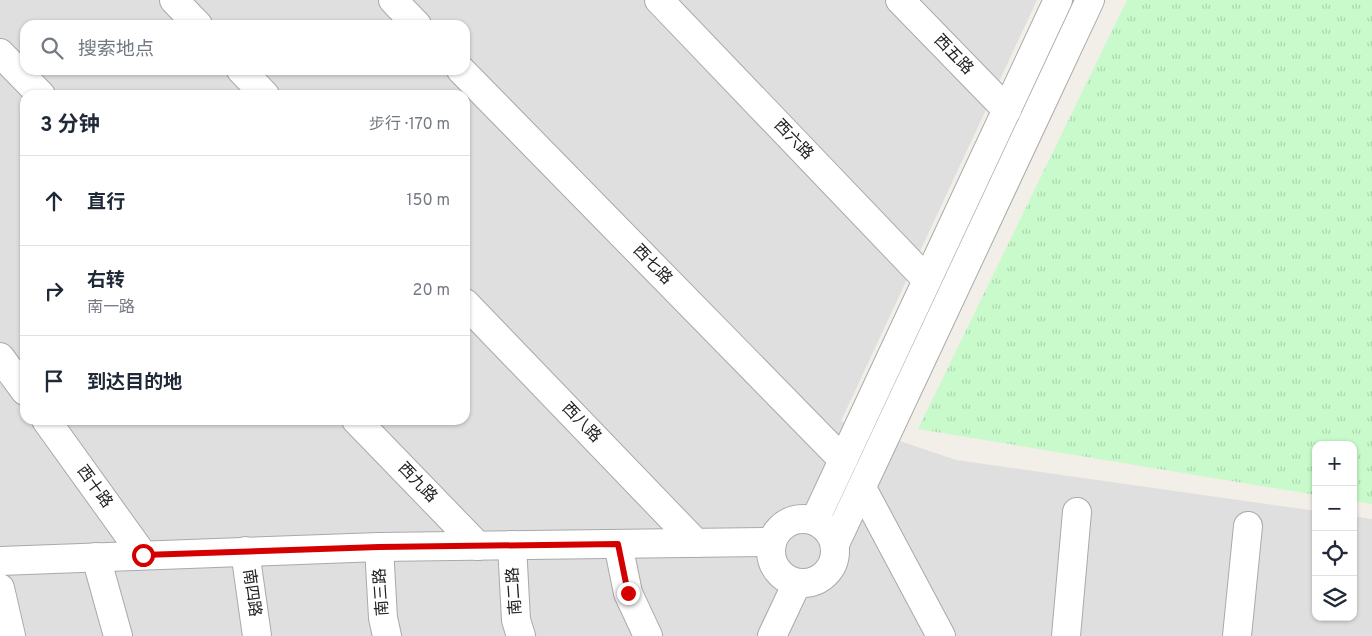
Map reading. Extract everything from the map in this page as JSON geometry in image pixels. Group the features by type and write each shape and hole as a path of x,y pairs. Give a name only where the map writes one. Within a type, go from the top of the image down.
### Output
{"street":[{"path":"174,0 193,20"},
{"path":"393,0 412,20"},
{"name":"西六路","path":"658,0 927,280"},
{"name":"西五路","path":"900,0 1007,110"},
{"path":"815,520 1058,0"},
{"path":"835,544 1090,0"},
{"path":"0,53 20,73"},
{"path":"21,75 36,90"},
{"path":"246,75 260,90"},
{"name":"西七路","path":"466,75 843,460"},
{"name":"西八路","path":"470,308 696,543"},
{"path":"0,357 20,384"},
{"name":"西十路","path":"50,425 143,555"},
{"name":"西九路","path":"361,425 478,546"},
{"path":"862,488 941,636"},
{"path":"1066,636 1077,512"},
{"path":"804,518 815,520 823,525 831,534 835,544 832,566 825,575 808,584 786,579 778,572 770,554 776,532 782,525 792,520 804,518"},
{"path":"1237,636 1248,526"},
{"path":"0,561 379,547 772,542"},
{"path":"618,544 628,593 648,636"},
{"name":"南二路","path":"512,545 516,620 521,636"},
{"name":"南三路","path":"379,547 383,618 387,636"},
{"name":"南四路","path":"245,551 257,636"},
{"path":"96,557 118,636"},
{"path":"772,636 797,583"},
{"path":"0,588 11,636"}],"shaded area":[{"path":"0,0 1037,0 841,421 956,460 1312,510 1312,621 1357,621 1357,517 1372,519 1372,636 0,636"}],"green space":[{"path":"1127,0 1372,0 1372,504 1357,502 1357,441 1312,441 1312,494 918,429"}],"route":[{"path":"143,555 379,547 618,544 628,593"}]}
